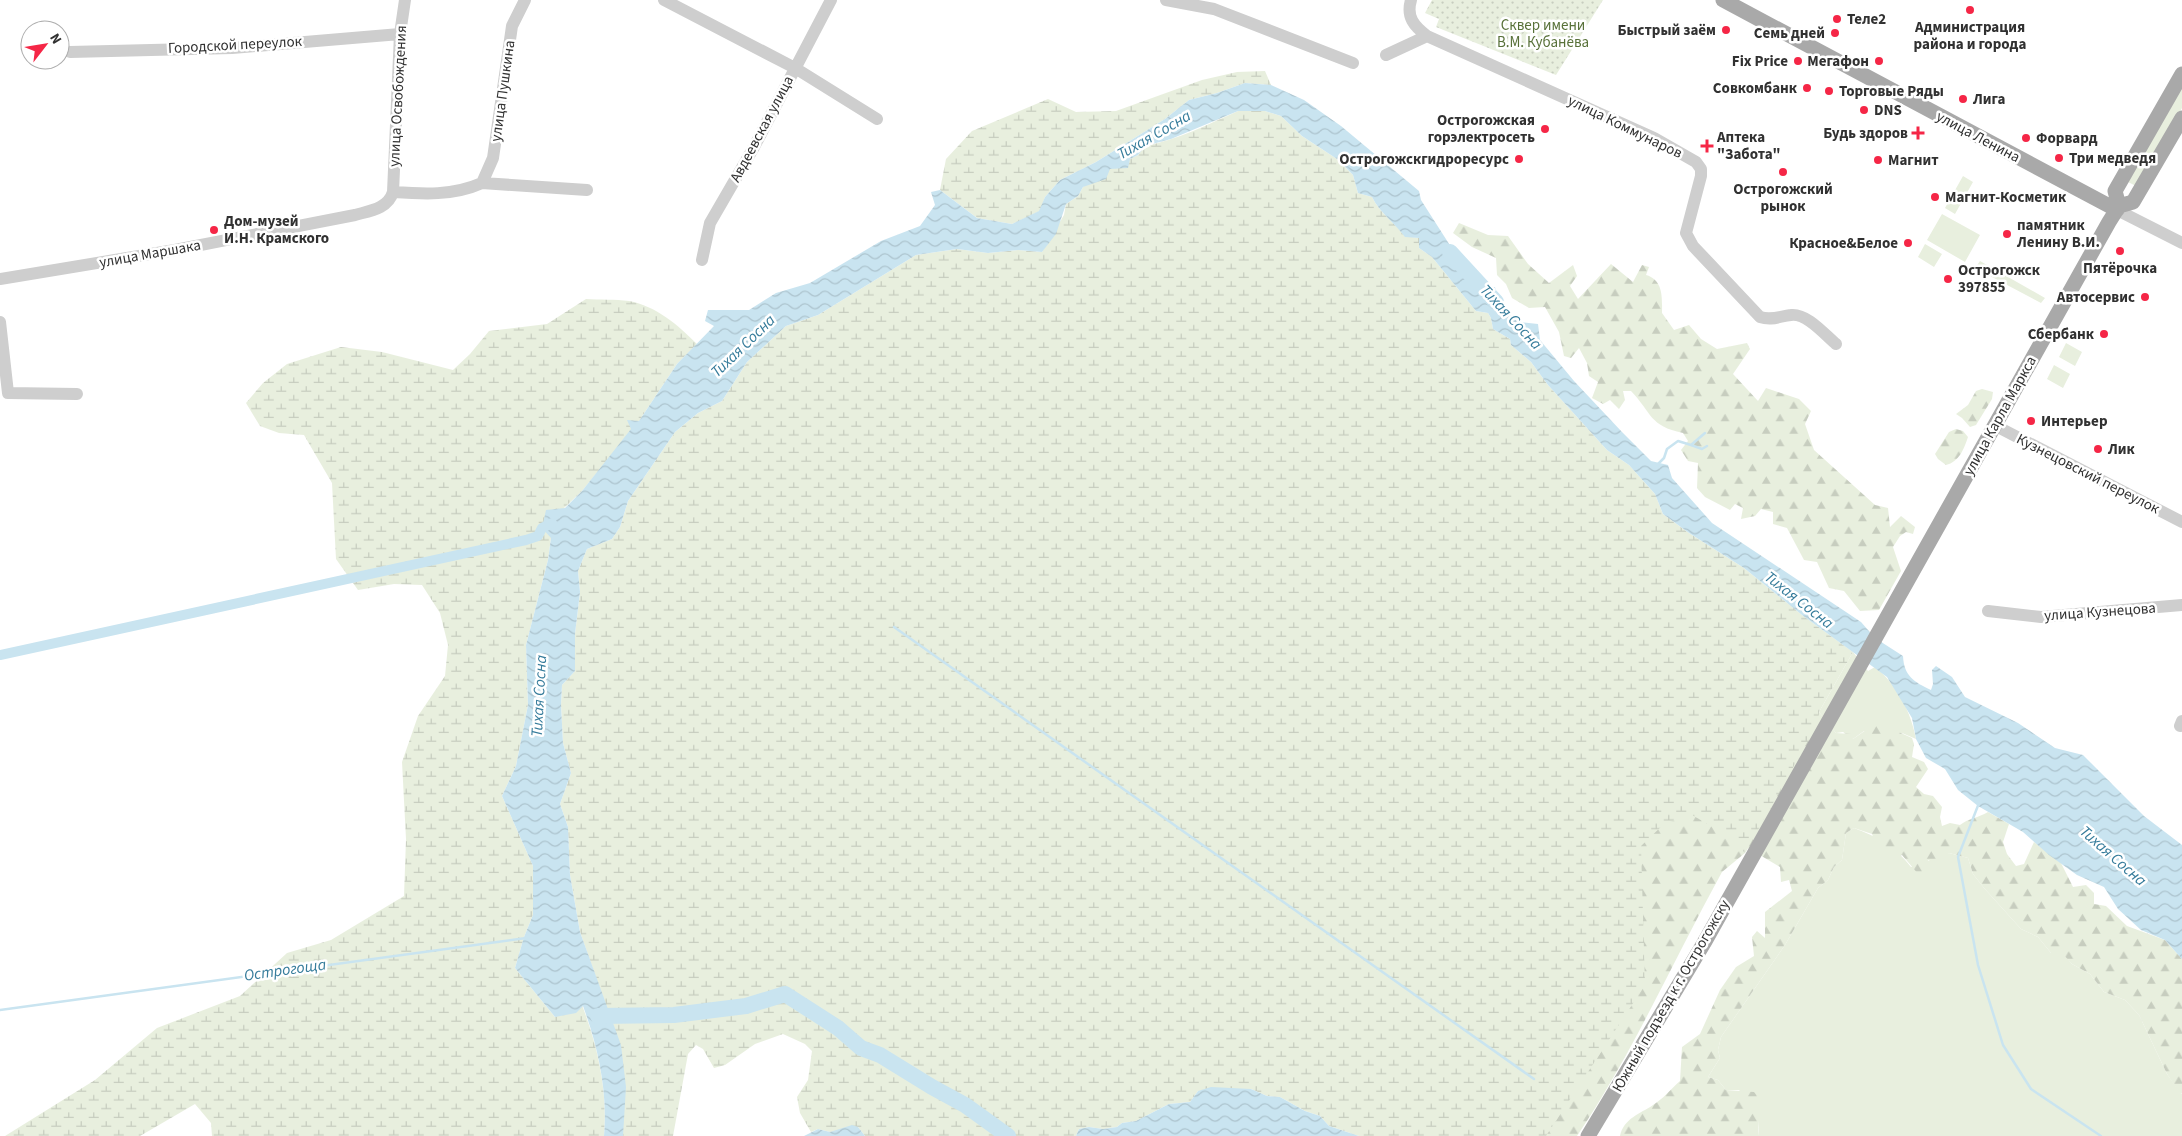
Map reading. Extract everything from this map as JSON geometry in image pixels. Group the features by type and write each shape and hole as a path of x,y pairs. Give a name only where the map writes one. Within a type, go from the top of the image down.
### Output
{"main road":[{"name":"улица Ленина","path":"1723,0 2118,208"},
{"name":"улица Карла Маркса","path":"2118,208 2115,191 2182,74"},
{"name":"улица Карла Маркса","path":"1753,855 2118,208 2133,202 2182,118"},
{"name":"Южный подъезд к г. Острогожску","path":"1588,1136 1674,994 1753,855"}],"street":[{"name":"улица Освобождения","path":"393,192 400,34 405,0"},
{"name":"улица Пушкина","path":"482,183 493,158 512,26 525,0"},
{"path":"664,0 794,68 877,119"},
{"name":"Авдеевская улица","path":"702,260 710,224 754,148 831,0"},
{"path":"1166,0 1214,8 1353,63"},
{"path":"1386,55 1427,36 1416,28 1412,22 1410,16 1411,0"},
{"name":"Городской переулок","path":"70,52 232,48 400,34"},
{"name":"улица Коммунаров","path":"1427,36 1654,138 1696,162 1701,176 1686,233 1693,246 1760,317 1767,319 1793,314 1804,318 1836,344"},
{"path":"393,192 437,194 470,188 482,183 587,190"},
{"name":"улица Маршака","path":"0,279 175,250 355,215 378,208 391,200 393,192"},
{"name":"улица Ленина","path":"2118,208 2182,243"},
{"path":"0,322 8,393 76,394"},
{"name":"Кузнецовский переулок","path":"1994,425 2182,522"},
{"name":"улица Кузнецова","path":"1988,611 2041,617 2182,605"}],"green space":[{"name":"Сквер имени В.М. Кубанёва","path":"1432,0 1603,0 1556,75 1436,27 1439,19 1425,13"},
{"path":"1265,71 1271,85 1245,83 1189,100 1165,119 1096,162 1060,180 1045,197 1040,211 1012,224 977,218 940,190 946,159 972,131 1048,99 1076,112 1116,111 1202,80 1237,72"},
{"path":"2182,86 2182,108 2138,187 2128,182"},
{"path":"1238,111 1265,111 1281,116 1302,136 1337,159 1353,175 1358,193 1372,197 1379,208 1405,236 1419,238 1419,248 1432,257 1476,311 1488,313 1493,329 1510,339 1511,345 1531,362 1548,385 1607,450 1629,465 1655,494 1663,514 1744,568 1802,615 1853,652 1819,712 1818,723 1745,853 1728,836 1692,815 1664,824 1641,846 1645,985 1546,1136 1359,1136 1329,1126 1320,1116 1305,1111 1280,1097 1267,1096 1251,1089 1198,1091 1190,1102 1169,1104 1136,1121 1122,1123 1117,1127 1079,1129 1076,1136 865,1136 858,1127 830,1132 818,1129 811,1132 800,1113 797,1097 808,1080 812,1051 805,1044 783,1034 755,1044 725,1065 714,1068 703,1049 696,1045 688,1054 673,1136 623,1136 610,1017 580,932 570,875 568,827 560,804 571,773 563,743 562,685 575,671 575,634 580,592 578,571 587,549 612,539 620,527 628,501 675,432 698,413 722,401 747,362 786,326 818,315 916,255 957,249 988,253 1018,250 1042,252 1064,215 1066,204 1078,196 1083,187 1109,169 1138,155 1145,146 1181,136"},
{"path":"1963,176 1973,182 1955,214 1945,208"},
{"path":"1942,214 1980,235 1965,262 1927,240"},
{"path":"1459,223 1488,235 1508,236 1528,264 1549,283 1573,265 1577,276 1570,286 1578,299 1611,264 1633,282 1642,265 1649,267 1646,275 1652,277 1659,286 1662,296 1662,313 1674,330 1689,325 1701,339 1717,349 1747,343 1750,349 1733,374 1758,401 1766,388 1799,399 1811,411 1805,424 1814,450 1875,505 1888,508 1890,527 1901,516 1915,527 1913,534 1906,532 1900,536 1893,547 1901,571 1879,610 1860,611 1844,591 1829,588 1817,562 1804,560 1787,528 1773,524 1773,512 1761,509 1755,516 1741,519 1743,508 1735,504 1730,510 1705,497 1697,488 1698,463 1688,461 1681,450 1688,441 1683,433 1663,427 1652,418 1631,391 1623,391 1625,400 1619,409 1610,400 1603,404 1592,398 1598,382 1589,376 1587,363 1579,348 1571,358 1564,356 1559,332 1545,307 1529,308 1512,298 1506,284 1497,275 1496,258 1472,247 1453,233"},
{"path":"1925,244 1942,254 1934,267 1918,257"},
{"path":"1980,261 2045,298 2041,303 1975,268"},
{"path":"586,299 629,301 648,307 674,323 697,344 677,364 639,421 582,491 564,508 551,538 548,560 526,645 528,705 516,766 502,796 533,866 533,915 515,968 555,1017 582,1005 593,1037 603,1086 604,1136 212,1136 211,1123 195,1104 140,1136 5,1136 95,1080 157,1028 240,996 287,953 331,940 404,896 406,839 402,762 418,716 445,676 448,645 440,613 422,585 394,584 358,590 336,559 332,483 304,435 279,433 260,426 246,403 263,383 287,364 341,347 382,352 453,370 470,354 489,331 547,324"},
{"path":"2066,343 2082,352 2075,366 2059,357"},
{"path":"2054,365 2070,374 2063,388 2047,379"},
{"path":"1982,389 1993,392 1992,399 1976,425 1970,427 1956,414 1968,405 1976,391"},
{"path":"1956,429 1963,431 1968,437 1958,458 1946,465 1935,454 1949,432"},
{"path":"1853,652 1868,671 1875,667 1896,690 1907,709 1916,739 1902,733 1864,731 1853,739 1843,732 1836,733 1819,712"},
{"path":"1819,712 1836,733 1851,734 1853,739 1876,723 1885,731 1892,729 1912,738 1914,744 1912,757 1924,762 1928,769 1916,787 1924,794 1933,796 1942,807 1940,817 1942,826 1950,823 1960,825 1988,812 2009,824 2003,842 2007,854 2016,866 2024,864 2034,842 2061,863 2073,887 2086,885 2094,893 2094,904 2106,906 2127,926 2165,940 2182,959 2182,1093 2180,1094 2167,1074 2139,1015 2125,1000 2104,992 2090,974 2072,964 2062,953 2051,953 2038,937 2021,929 1973,874 1968,858 1949,853 1940,861 1928,860 1927,871 1919,875 1902,855 1894,859 1878,851 1872,834 1854,828 1846,833 1842,860 1834,867 1828,880 1818,888 1785,945 1721,1037 1718,1050 1720,1058 1708,1077 1718,1080 1726,1090 1754,1092 1759,1096 1754,1106 1759,1109 1758,1136 1620,1136 1629,1121 1657,1103 1680,1081 1682,1047 1700,1034 1720,990 1736,967 1754,956 1752,937 1757,931 1765,938 1765,912 1792,891 1789,880 1781,882 1780,867 1748,848 1745,853 1722,872 1617,1072 1577,1136 1395,1136 1496,921"},
{"path":"1854,828 1885,843 1911,867 1949,853 1968,858 1973,874 2021,929 2038,937 2051,953 2062,952 2072,964 2090,974 2104,992 2125,1000 2139,1015 2167,1074 2182,1093 2182,1136 1758,1136 1759,1128 1755,1111 1739,1090 1726,1090 1718,1080 1708,1077 1720,1058 1718,1050 1721,1037 1785,945 1818,888 1828,880 1834,867 1842,860 1846,833"}],"water":[{"path":"1245,83 1271,85 1304,100 1341,126 1419,191 1421,200 1467,272 1483,287 1495,287 1498,303 1518,322 1538,324 1540,340 1574,381 1651,461 1668,465 1672,478 1712,523 1861,622 1875,638 1903,656 1905,669 1911,678 1920,684 1931,690 1933,684 1932,670 1936,666 1952,677 1965,697 2018,723 2055,748 2083,755 2144,816 2182,845 2182,959 2165,940 2141,930 2118,909 2104,887 2077,875 2049,855 2023,832 1978,806 1958,790 1945,769 1926,758 1916,739 1912,718 1887,677 1802,615 1744,568 1663,514 1655,494 1629,465 1607,450 1548,385 1531,362 1511,345 1510,339 1493,329 1488,313 1476,311 1432,257 1419,248 1419,238 1405,237 1379,208 1372,197 1358,193 1353,175 1337,159 1302,136 1281,116 1265,111 1238,111 1171,139 1145,146 1138,155 1130,159 1128,168 1110,169 1106,179 1083,187 1078,196 1066,204 1056,234 1042,252 1018,250 988,253 957,249 916,255 818,315 786,326 747,362 722,401 698,413 675,432 628,501 620,527 612,539 587,549 578,571 580,592 575,634 575,671 562,685 563,743 571,773 560,804 568,827 570,875 580,932 621,1045 626,1087 623,1136 604,1136 605,1103 601,1070 583,1006 576,1013 555,1017 515,968 533,915 533,866 502,796 516,766 528,705 526,645 548,560 551,538 542,528 546,510 565,508 582,491 631,429 627,420 639,421 677,364 714,326 705,321 708,310 749,310 776,293 810,283 881,241 920,226 935,205 931,192 940,190 977,218 1012,224 1039,211 1045,197 1060,180 1096,162 1165,119 1189,100"},
{"path":"1211,1087 1251,1089 1267,1096 1280,1097 1305,1111 1320,1116 1329,1126 1359,1136 1076,1136 1079,1129 1117,1127 1122,1123 1136,1121 1169,1104 1190,1102 1198,1091"},
{"path":"852,1125 858,1127 865,1136 804,1136 818,1129 830,1132"}],"waterway":[{"name":"Тихая Сосна","path":"1450,252 1496,302"},
{"path":"1657,465 1664,458 1667,449 1678,441 1691,445 1705,433"},
{"path":"1691,445 1702,449 1707,446"},
{"path":"0,655 526,540 538,536 542,528 552,523"},
{"path":"894,627 1534,1079"},
{"path":"1979,803 1958,857 1978,965 2003,1045 2031,1089 2101,1136"},
{"name":"Острогоща","path":"0,1010 526,938"},
{"path":"598,1016 674,1015 746,1006 785,994 838,1028 861,1048 880,1055 965,1105 1008,1136"}],"place":[{"name":"Администрация района и города","path":"1970,10"},
{"name":"Теле2","path":"1837,19"},
{"name":"Быстрый заём","path":"1726,30"},
{"name":"Семь дней","path":"1835,33"},
{"name":"Fix Price","path":"1798,61"},
{"name":"Мегафон","path":"1879,61"},
{"name":"Совкомбанк","path":"1807,88"},
{"name":"Торговые Ряды","path":"1829,91"},
{"name":"Лига","path":"1963,99"},
{"name":"DNS","path":"1864,110"},
{"name":"Острогожская горэлектросеть","path":"1545,129"},
{"name":"Будь здоров","path":"1918,133"},
{"name":"Форвард","path":"2026,138"},
{"name":"Аптека \"Забота\"","path":"1707,146"},
{"name":"Три медведя","path":"2059,158"},
{"name":"Острогожскгидроресурс","path":"1519,159"},
{"name":"Магнит","path":"1878,160"},
{"name":"Острогожский рынок","path":"1783,172"},
{"name":"Магнит-Косметик","path":"1935,197"},
{"name":"Дом-музей И.Н. Крамского","path":"214,230"},
{"name":"памятник Ленину В.И.","path":"2007,234"},
{"name":"Красное&Белое","path":"1908,243"},
{"name":"Пятёрочка","path":"2120,251"},
{"name":"Острогожск 397855","path":"1948,279"},
{"name":"Автосервис","path":"2145,297"},
{"name":"Сбербанк","path":"2104,334"},
{"name":"Интерьер","path":"2031,421"},
{"name":"Лик","path":"2098,449"}]}
